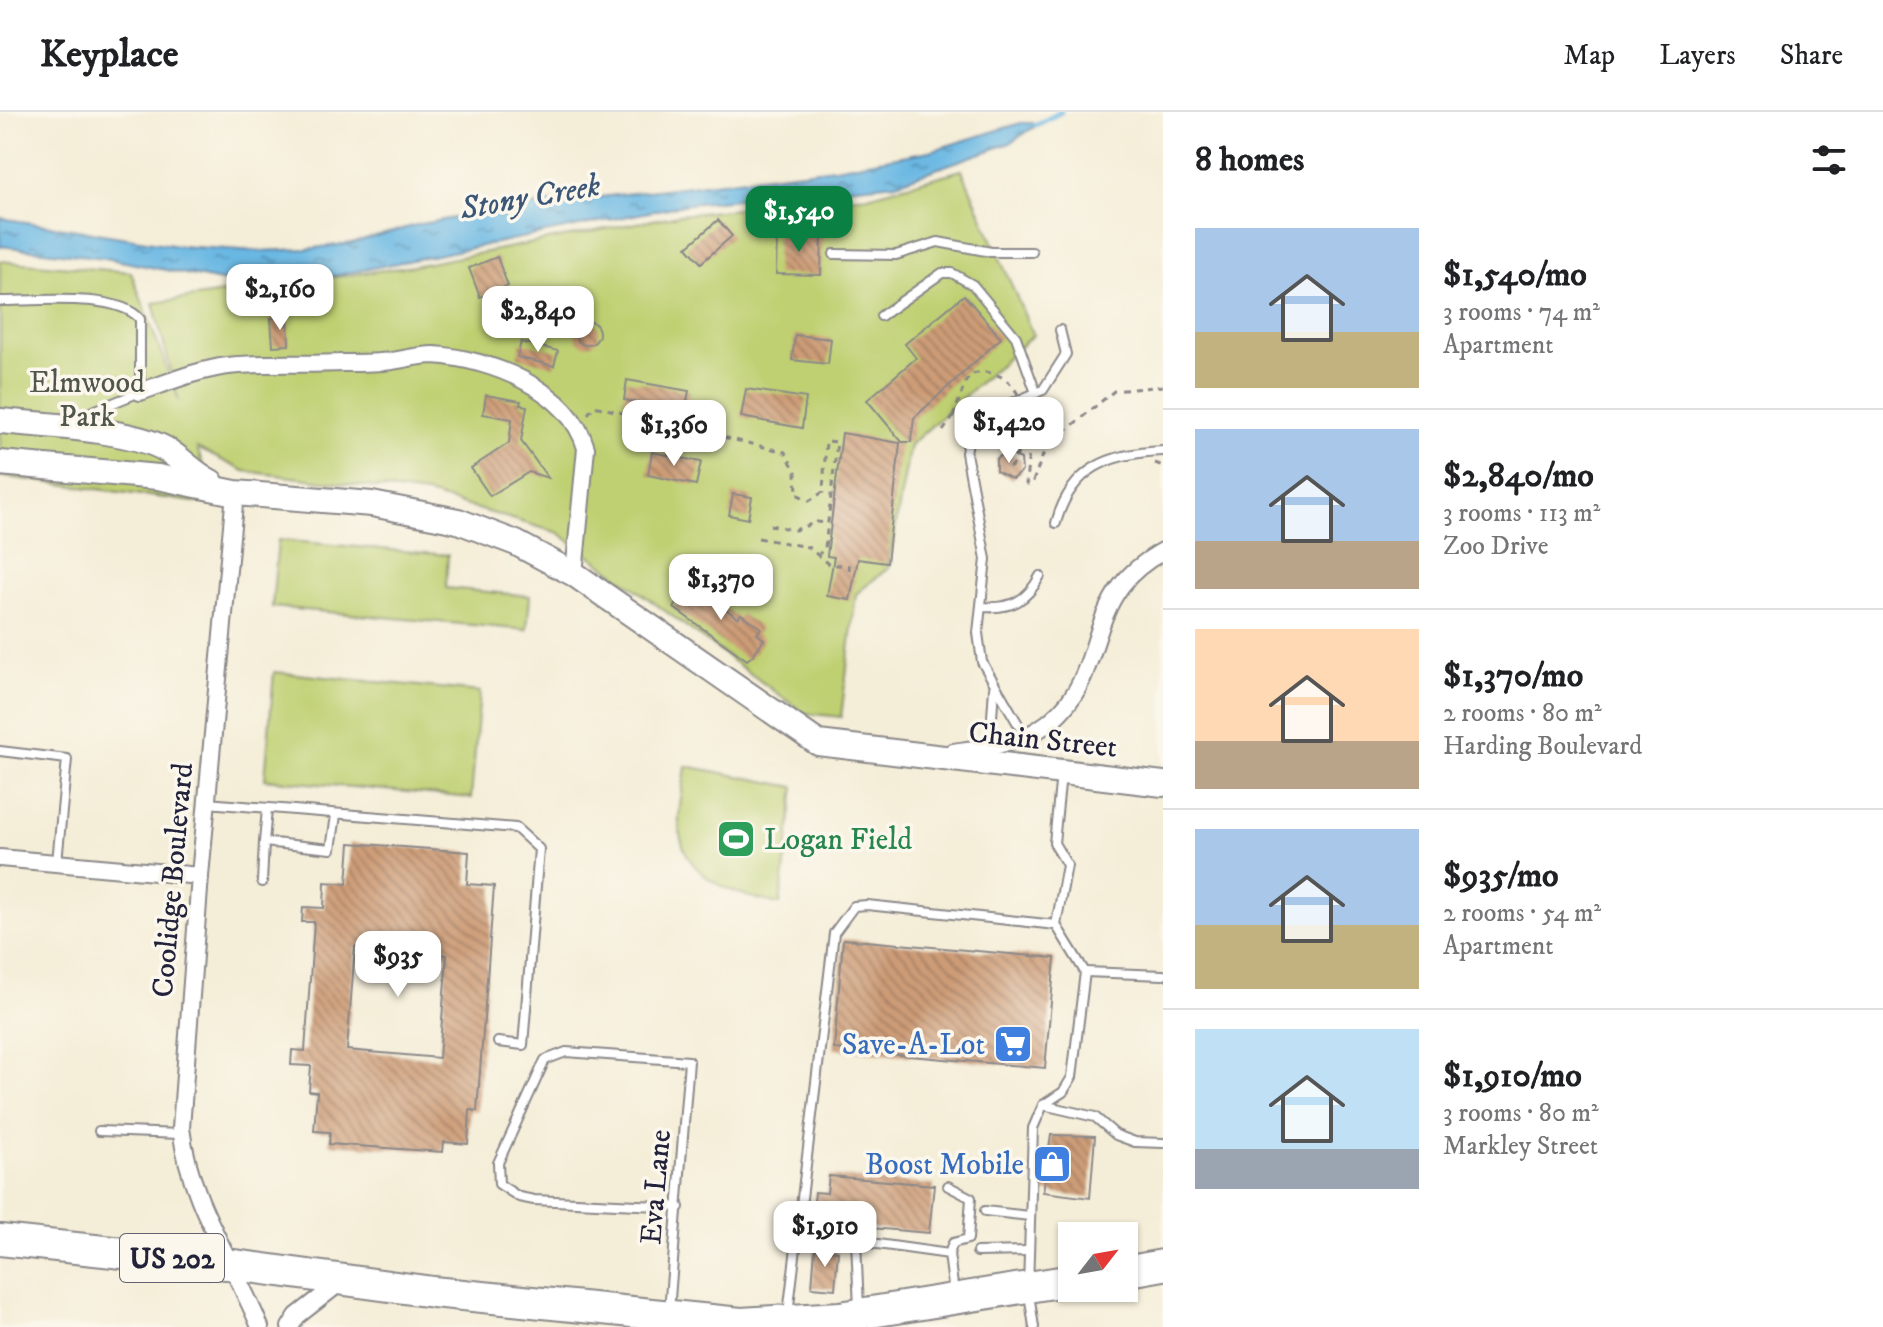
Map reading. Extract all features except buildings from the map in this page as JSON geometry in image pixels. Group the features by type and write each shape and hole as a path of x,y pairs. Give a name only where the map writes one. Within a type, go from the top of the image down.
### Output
{"highway":[{"name":"US 202","path":"0,1240 741,1325 859,1314 1058,1282"},
{"path":"1138,1269 1163,1265"}],"street":[{"path":"140,392 192,373 228,366 387,362 431,355 469,360 540,389 577,425 586,448 574,574"},
{"path":"0,421 56,426 142,441 166,450 192,472 235,493"},
{"path":"0,463 158,477 235,493"},
{"name":"Chain Street","path":"235,493 372,504 458,521 516,543 574,574 818,743 1163,784"},
{"name":"Coolidge Boulevard","path":"235,493 206,803 182,1134 184,1162 227,1264 260,1327"},
{"path":"916,757 990,747 1025,736 1055,717 1086,675 1119,588 1133,573 1163,551"},
{"path":"0,858 200,876"},
{"path":"290,1327 297,1316 344,1279"}],"lane":[{"path":"834,254 896,255 938,242 991,252 1032,252"},
{"path":"881,316 942,273 963,277 1016,337 1036,393"},
{"path":"0,301 98,302 132,309 140,319 140,392 56,426"},
{"path":"1025,736 982,662 978,633 986,559 966,453 970,430 987,411 1043,390 1066,354 1060,330"},
{"path":"1056,523 1065,495 1082,476 1115,458 1163,451"},
{"path":"982,607 998,608 1023,600 1040,576"},
{"path":"990,747 994,687"},
{"path":"0,751 67,759 57,863"},
{"path":"1034,1327 1028,1287 1033,1128 1043,1105 1063,1092 1072,1077 1085,972 1056,925 1067,865 1054,843 1061,773"},
{"path":"206,803 516,828 539,849 523,1045 498,1042"},
{"path":"262,882 267,809"},
{"path":"264,842 331,849 336,815"},
{"path":"786,1323 799,1233 810,1104 820,1073 834,933 843,918 854,906 867,905 1056,925"},
{"path":"1085,972 1163,975"},
{"name":"Eva Lane","path":"668,1316 679,1207 689,1061 566,1052 545,1060 504,1150 497,1175 508,1191 534,1200 679,1207"},
{"path":"1043,1105 1095,1117 1116,1135 1135,1142 1163,1143"},
{"path":"99,1131 182,1134"},
{"path":"948,1186 971,1198 968,1239 953,1243 949,1254 955,1299"},
{"path":"985,1211 1030,1216"},
{"path":"799,1233 949,1254"},
{"path":"856,1241 859,1314"},
{"path":"977,1252 1029,1251"}],"path":[{"path":"943,431 953,417 966,381 973,374 1001,375 1014,388 1022,420 1005,464 1011,467 1026,436 1030,438 1026,484 1032,484 1046,447 1114,391 1163,386"},
{"path":"577,425 594,406 785,452 796,472 797,494 809,501 823,492 826,441 837,442 825,548 819,554"},
{"path":"770,525 795,530 817,522 828,523"},
{"path":"758,538 808,547 828,564 849,566 850,575"}],"green space":[{"name":"Elmwood Park","path":"962,170 1033,335 910,445 888,568 856,594 841,717 804,713 559,533 427,494 244,471 197,448 217,505 0,476 0,261 131,272 179,401 153,303 413,266 679,215 868,196"},
{"path":"278,540 448,555 446,588 530,596 527,630 272,607"},
{"path":"274,672 480,692 471,798 265,779"},
{"name":"Logan Field","path":"686,766 795,787 780,904 744,895 710,880 687,854 679,816"}],"water":[{"path":"1021,123 1040,123 1010,143 896,183 688,204 318,279 226,282 105,258 0,246 0,218 178,246 258,251 307,249 352,243 420,224 511,208 835,168 930,151"}],"waterway":[{"name":"Stony Creek","path":"1036,125 1061,112"}],"place":[{"name":"Logan Field","path":"736,839"},
{"name":"Save-A-Lot","path":"1013,1044"},
{"name":"Boost Mobile","path":"1052,1164"}]}
